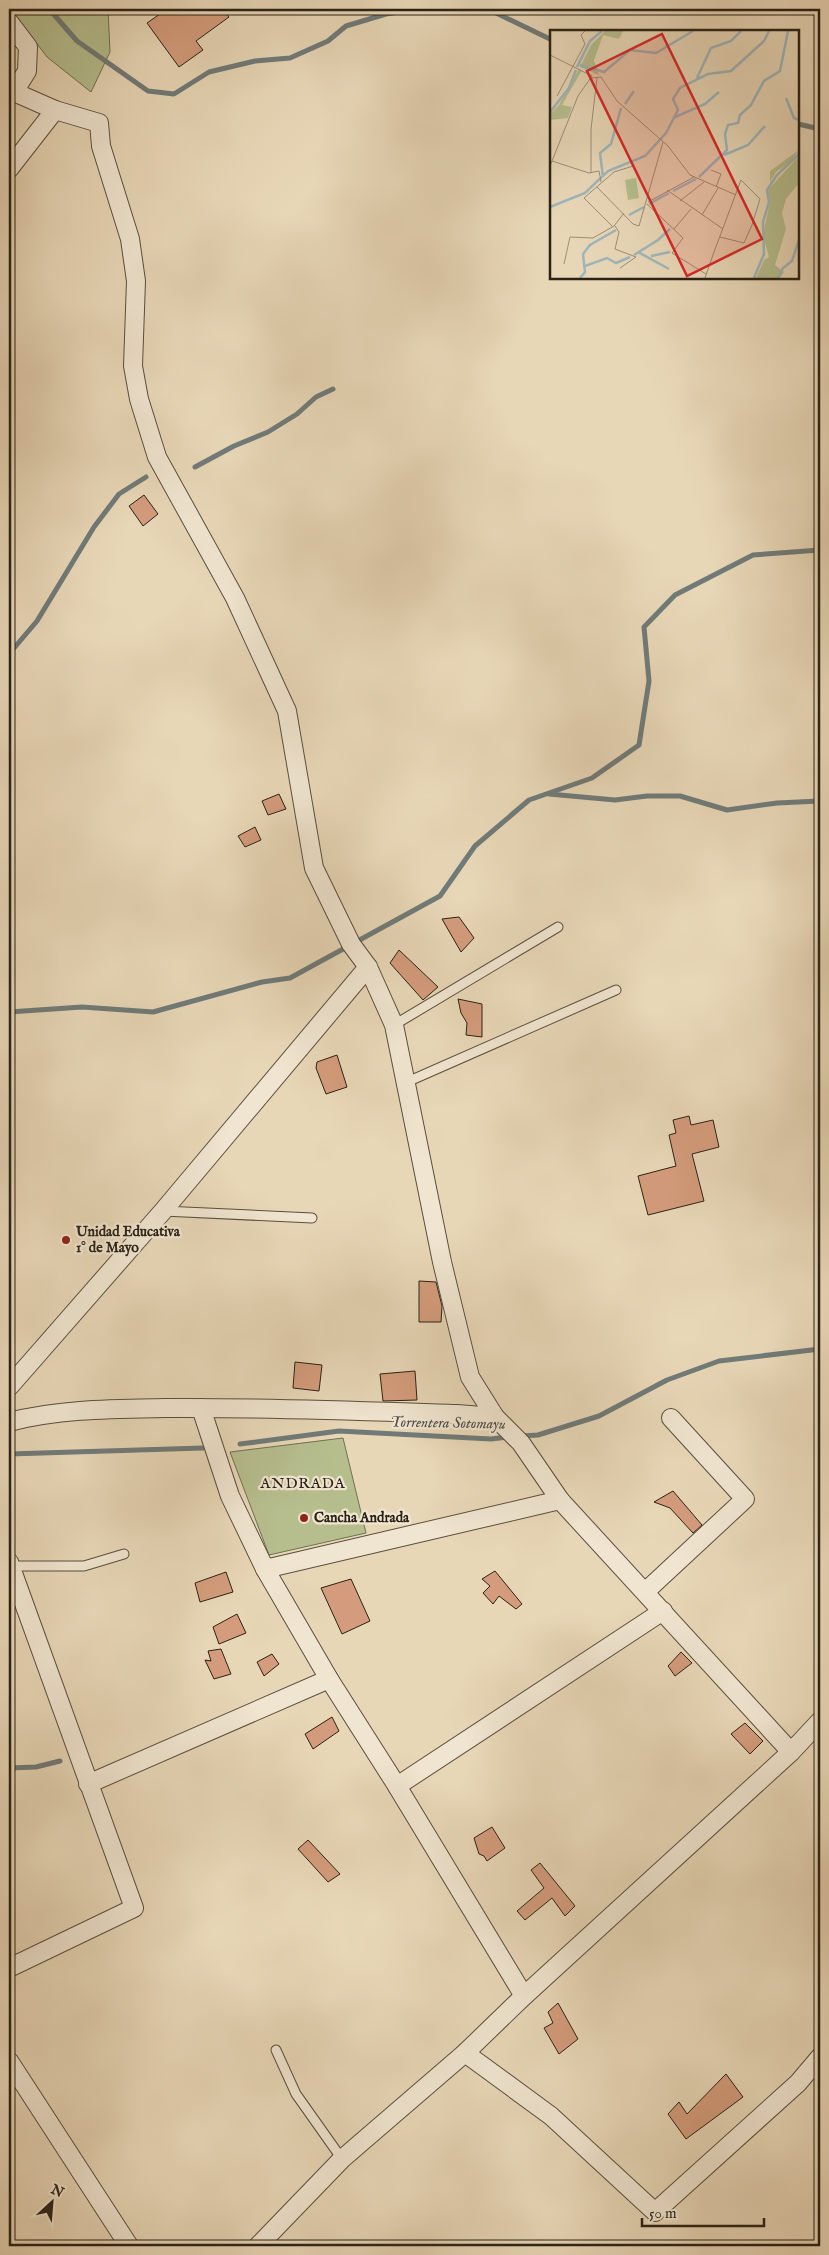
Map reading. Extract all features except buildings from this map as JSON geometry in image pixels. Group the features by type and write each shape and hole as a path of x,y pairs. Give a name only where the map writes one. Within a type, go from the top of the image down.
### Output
{"street":[{"path":"9,22 28,47 27,71 11,92 55,110 99,123 101,146 130,239 136,281 133,366 139,399 157,457 235,598 287,711 314,868 351,944 368,967 394,1025 442,1262 470,1377 500,1422 520,1444 560,1500 646,1591 791,1752"},
{"path":"9,169 55,110"},
{"path":"9,1386 163,1211 368,967"},
{"path":"9,1422 39,1414 79,1411 201,1408 457,1414 500,1422"},
{"path":"201,1408 230,1496 265,1568 329,1679 397,1786 524,1996"},
{"path":"646,1591 745,1499 671,1418"},
{"path":"265,1568 560,1500"},
{"path":"9,1968 134,1908 10,1564"},
{"path":"397,1786 663,1611"},
{"path":"88,1784 329,1679"},
{"path":"258,2246 342,2159 465,2053 524,1996 791,1752 820,1721"},
{"path":"465,2053 551,2116 656,2212 798,2083 820,2057"},
{"path":"9,2060 129,2246"}],"lane":[{"path":"394,1025 558,927"},
{"path":"407,1082 616,990"},
{"path":"163,1211 312,1218"},
{"path":"10,1564 84,1566 124,1554"},
{"path":"276,2050 296,2094 342,2159"}],"green space":[{"path":"11,9 108,9 110,52 91,92 47,57"},
{"path":"343,1438 366,1533 269,1555 230,1452"}],"waterway":[{"path":"49,9 77,41 148,91 174,94 209,72 255,61 290,58 328,41 346,26 386,14 417,9"},
{"path":"481,9 494,12 550,39"},
{"path":"799,124 820,129"},
{"path":"195,467 234,446 268,432 297,414 316,397 333,389"},
{"path":"9,654 37,621 94,527 119,494 146,477"},
{"path":"9,1012 82,1007 153,1012 262,982 290,978 440,896 475,846 529,800 592,778 639,745 649,681 644,627 675,595 753,555 820,550"},
{"path":"549,794 615,800 647,796 680,796 727,810 777,803 820,801"},
{"name":"Torrentera Sotomayu","path":"521,1436 538,1435 599,1416 667,1380 719,1361 820,1349"},
{"name":"Torrentera Sotomayu","path":"240,1444 339,1431 491,1439 508,1437"},
{"name":"Torrentera Sotomayu","path":"9,1454 203,1448"},
{"path":"9,1768 36,1767 60,1761"}],"place":[{"name":"Unidad Educativa 1° de Mayo","path":"66,1240"},
{"name":"Cancha Andrada","path":"304,1518"}],"district":[{"name":"ANDRADA","path":"303,1483"}]}
